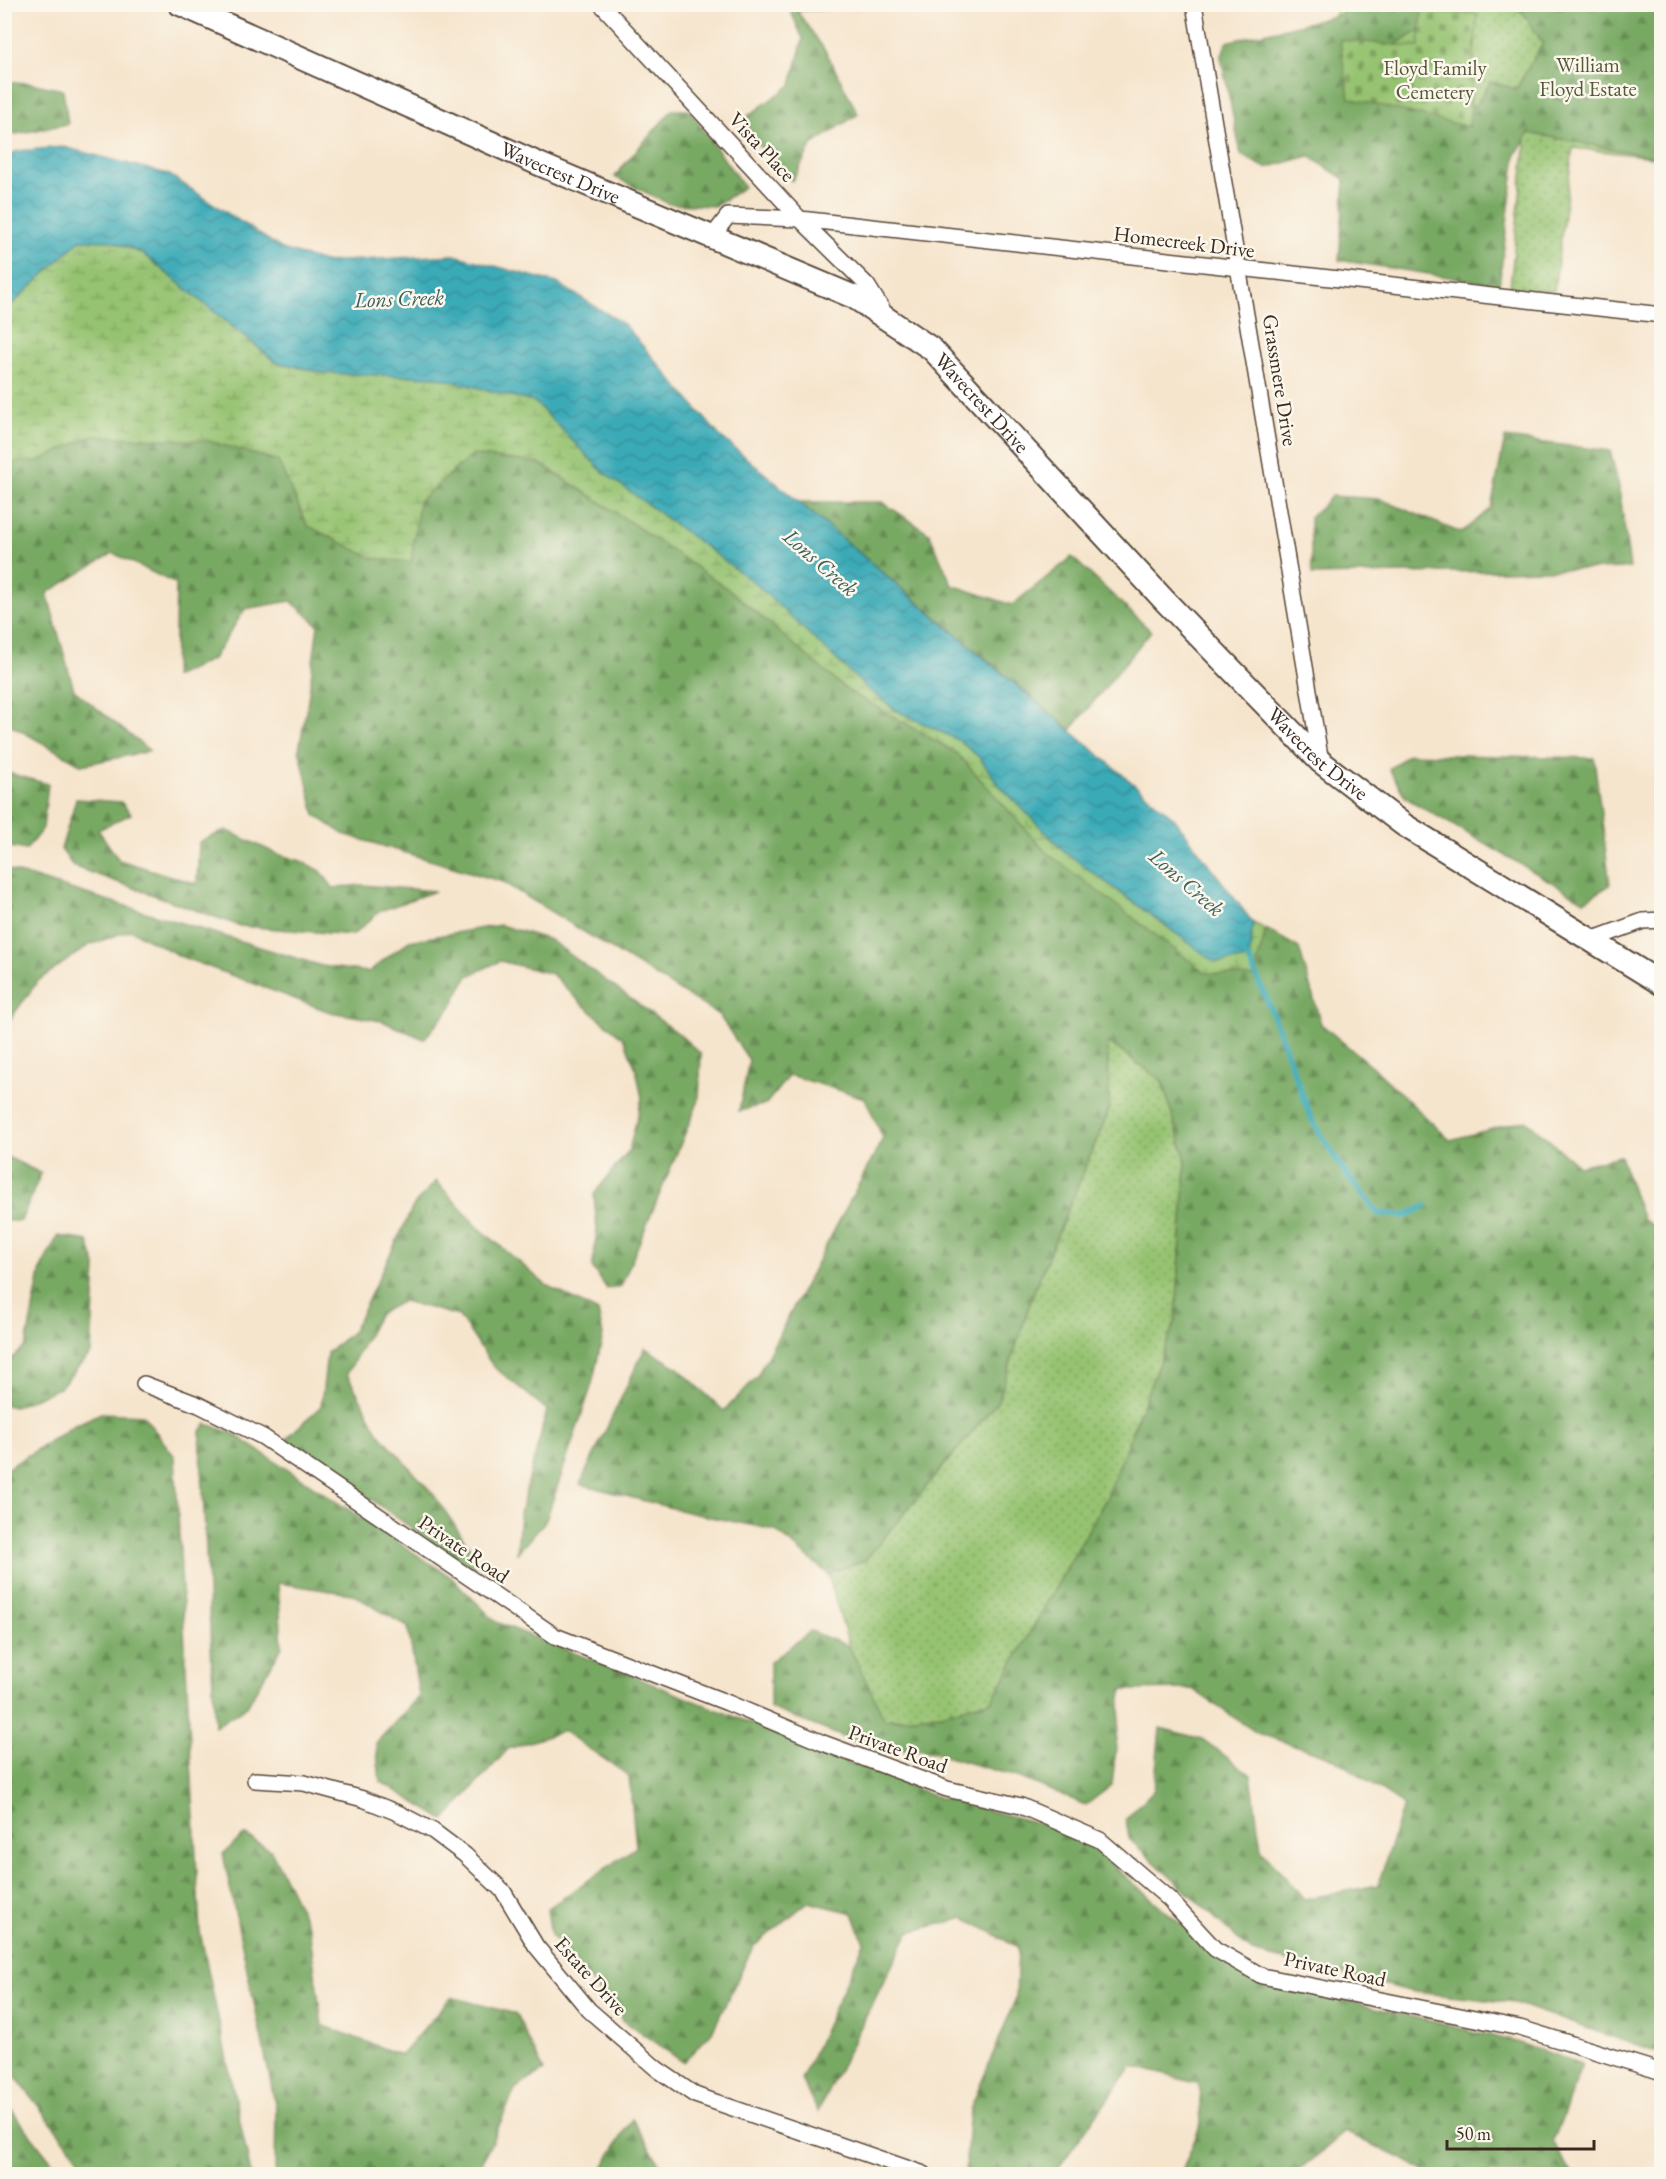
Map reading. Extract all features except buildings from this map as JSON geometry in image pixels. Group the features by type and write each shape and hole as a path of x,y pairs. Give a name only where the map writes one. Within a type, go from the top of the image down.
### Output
{"street":[{"name":"Wavecrest Drive","path":"180,4 539,164 854,297 888,319 932,349 1166,601 1322,762 1404,825 1662,984"},
{"name":"Vista Place","path":"602,4 800,219 867,285 888,319"},
{"name":"Grassmere Drive","path":"1194,4 1322,762"},
{"name":"Homecreek Drive","path":"712,237 728,216 800,219 1662,315"},
{"path":"1591,940 1643,921 1662,920"},
{"name":"Private Road","path":"144,1384 198,1405 263,1437 555,1636 728,1703 843,1751 947,1789 1021,1806 1100,1839 1168,1899 1215,1949 1262,1976 1520,2028 1662,2072"},
{"name":"Estate Drive","path":"255,1780 304,1783 363,1798 398,1813 441,1837 465,1855 503,1891 536,1946 589,2010 657,2069 695,2095 924,2175"}],"green space":[{"path":"788,5 863,5 863,7 797,11 826,52 858,114 812,145 792,181 748,134 748,116 791,85 803,39"},
{"name":"William Floyd Estate","path":"1334,5 1661,5 1661,158 1573,148 1554,291 1510,287 1526,140 1349,98"},
{"path":"1341,5 1444,5 1429,26 1381,52 1460,120 1480,100 1490,82 1516,89 1543,43 1523,13 1512,5 1661,5 1661,158 1529,133 1516,154 1499,285 1339,260 1345,180 1309,156 1266,168 1241,155 1221,57 1227,42 1343,14"},
{"name":"Floyd Family Cemetery","path":"1422,10 1477,14 1469,127 1349,98 1340,40 1419,47"},
{"path":"5,82 30,83 63,90 68,124 5,136"},
{"path":"672,110 689,110 744,187 715,206 669,204 615,177"},
{"path":"80,240 112,241 143,254 276,362 324,373 436,377 535,402 602,471 756,584 869,690 896,710 958,740 979,757 999,785 1065,852 1215,962 1249,959 1253,923 1266,929 1254,977 1206,973 1046,852 957,753 847,690 731,591 539,463 472,455 419,501 411,562 372,558 308,526 278,461 209,441 92,436 36,462 5,462 5,311"},
{"path":"92,436 209,441 278,461 308,526 411,561 419,501 472,455 539,463 731,591 847,690 957,753 1046,852 1254,976 1266,929 1299,948 1321,1024 1376,1070 1450,1140 1526,1120 1579,1166 1620,1156 1643,1220 1662,1231 1661,2054 1515,2003 1414,1992 1252,1952 1129,1839 1126,1819 1154,1790 1160,1728 1202,1739 1251,1775 1261,1849 1304,1899 1378,1885 1403,1805 1333,1758 1257,1733 1192,1689 1122,1690 1112,1785 1086,1805 1018,1777 924,1750 871,1748 770,1708 770,1662 811,1631 849,1646 885,1720 942,1714 992,1700 1107,1497 1176,1319 1186,1160 1162,1081 1108,1042 1109,1110 1034,1291 998,1401 865,1560 828,1574 775,1530 691,1513 580,1484 645,1348 677,1367 724,1411 756,1378 883,1138 865,1098 789,1075 766,1104 739,1111 749,1060 719,1015 503,882 343,834 315,815 299,749 318,625 291,601 245,609 213,659 174,677 176,584 113,553 47,593 74,690 150,751 82,765 5,722 4,462 36,461"},
{"path":"1505,438 1610,451 1619,487 1630,568 1312,575 1310,518 1332,496 1380,499 1461,533 1491,508"},
{"path":"799,502 882,502 929,533 952,585 1012,605 1072,557 1151,631 1071,730"},
{"path":"1409,754 1594,758 1610,885 1584,901 1406,798 1389,769"},
{"path":"5,772 48,784 43,828 26,850 5,846"},
{"path":"76,799 121,802 131,814 98,830 119,860 197,884 199,842 226,830 277,854 301,861 321,871 333,888 362,885 435,891 380,911 353,935 240,926 73,866 61,849"},
{"path":"5,869 322,966 368,972 409,941 500,925 550,940 679,1034 701,1054 699,1100 621,1286 607,1289 592,1267 597,1230 594,1194 629,1150 642,1098 636,1069 624,1039 582,1004 552,974 500,961 468,976 451,1007 424,1039 382,1021 330,1012 182,957 131,930 89,945 38,981 5,1026"},
{"path":"1108,1041 1162,1081 1186,1160 1176,1319 1107,1497 992,1700 942,1714 884,1720 849,1646 828,1574 865,1560 998,1401 1034,1291 1109,1110"},
{"path":"5,1156 41,1173 21,1221 5,1221"},
{"path":"436,1181 477,1226 546,1285 598,1312 603,1335 592,1384 546,1520 517,1553 520,1513 547,1410 493,1366 459,1316 403,1301 379,1314 347,1374 379,1433 434,1495 474,1554 475,1573 286,1439 321,1406 327,1353 353,1331 414,1205"},
{"path":"58,1236 88,1241 96,1267 91,1353 59,1388 14,1407 5,1405 5,1359 9,1361 26,1346 41,1268"},
{"path":"101,1413 143,1415 175,1457 200,1932 251,2174 91,2174 5,2063 5,1470 75,1425"},
{"path":"207,1424 232,1433 451,1577 496,1622 940,1798 1046,1825 1090,1846 1242,1976 1513,2041 1582,2064 1553,2142 1572,2174 1427,2174 1409,2162 1345,2132 1300,2170 1299,2174 1181,2174 1201,2124 1199,2084 1132,2066 1054,2174 985,2174 965,2171 970,2110 1016,1998 1018,1947 965,1918 909,1932 818,2111 801,2080 864,1943 853,1913 808,1902 753,1947 712,2032 683,2062 624,2021 551,1935 547,1909 636,1847 629,1776 563,1731 508,1749 444,1820 380,1781 376,1743 419,1696 408,1627 352,1594 278,1583 282,1647 247,1706 215,1727 200,1432"},
{"path":"244,1835 271,1850 309,1928 322,2025 401,2055 451,1997 516,2014 544,2071 516,2088 477,2174 275,2174 276,2108 223,1854"},
{"path":"5,2102 59,2171 58,2174 19,2174 5,2164"},
{"path":"632,2119 666,2174 599,2174"}],"water":[{"path":"63,147 168,174 282,249 324,262 454,255 557,283 624,324 719,435 1174,818 1253,923 1249,959 1215,962 1065,852 999,785 979,757 958,740 896,710 869,690 756,584 602,471 535,402 436,377 324,373 276,362 143,254 112,241 80,240 5,311 5,159 17,151"}],"waterway":[{"name":"Lons Creek","path":"1244,955 1249,959 1269,1005 1311,1118 1343,1170 1378,1213 1404,1216 1426,1206"}]}
